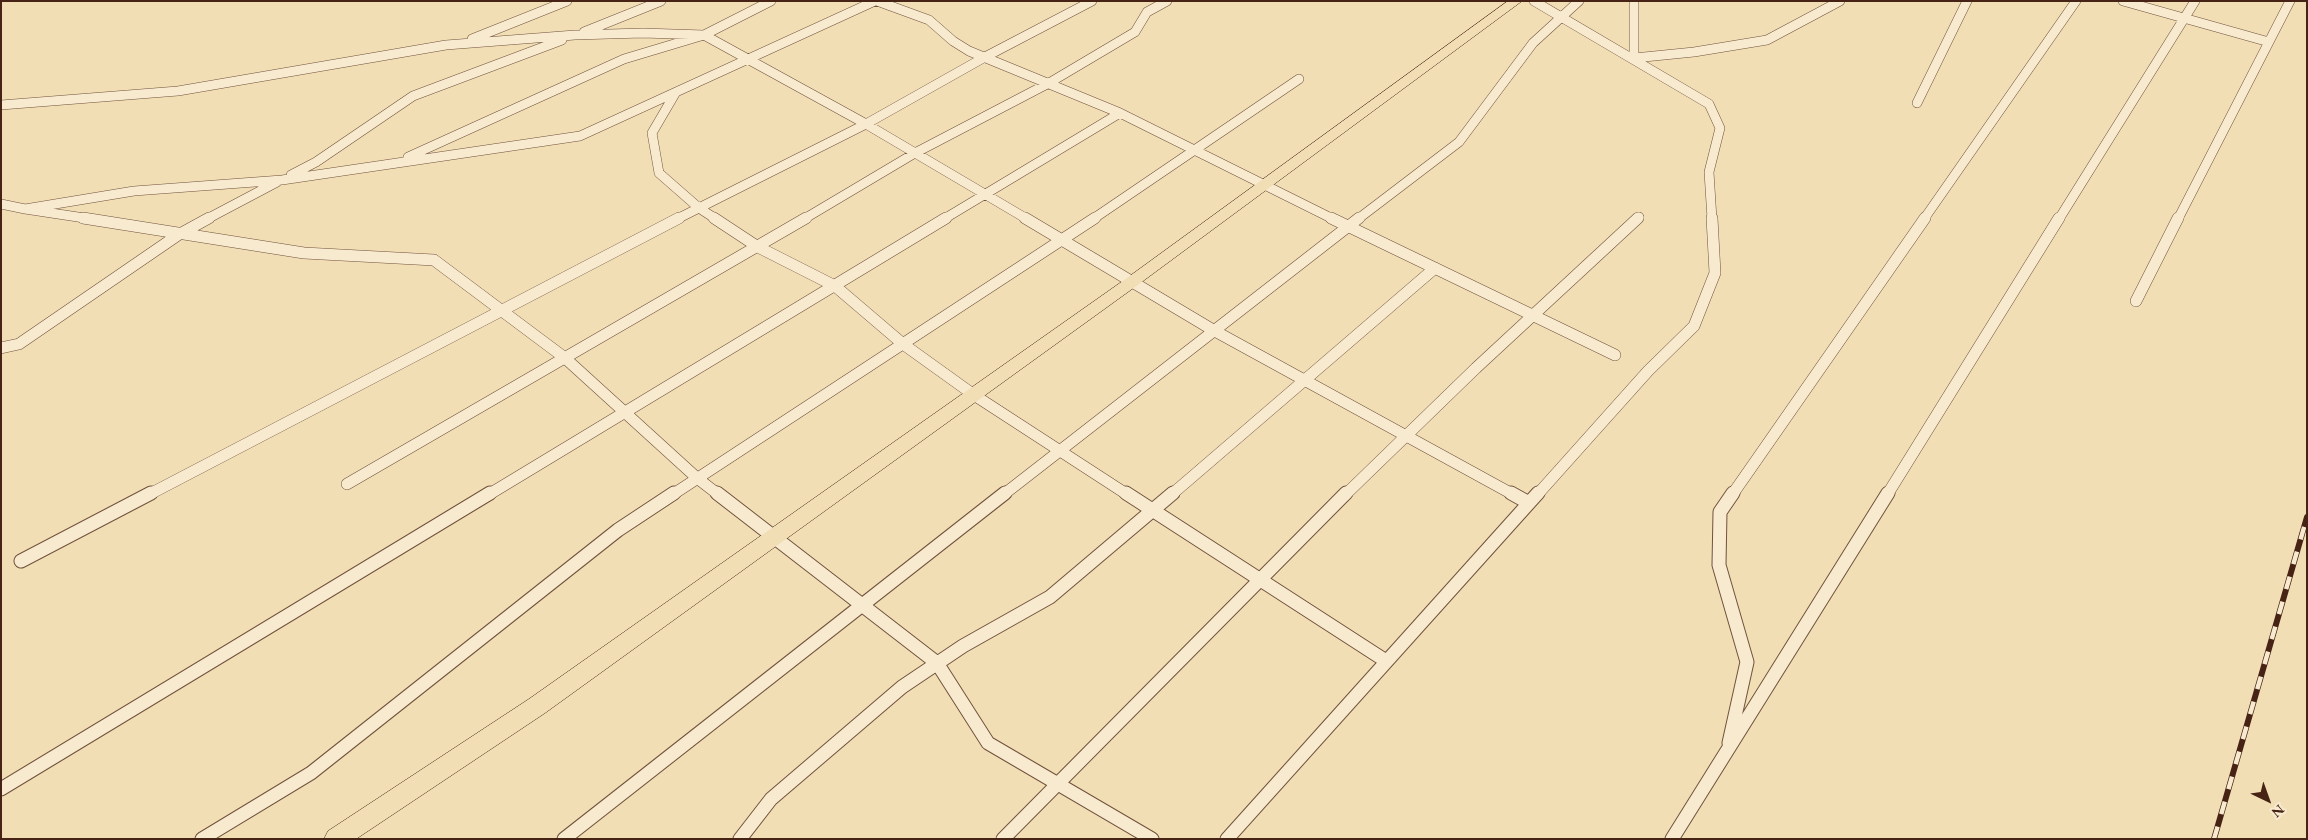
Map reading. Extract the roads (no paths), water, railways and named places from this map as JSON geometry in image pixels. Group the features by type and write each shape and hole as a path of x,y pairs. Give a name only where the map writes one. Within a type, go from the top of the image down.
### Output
{"main road":[{"path":"336,839 537,706 1133,281 1516,1"}],"street":[{"path":"461,44 567,1"},
{"path":"1,355 178,235 316,162 413,96 661,1"},
{"path":"397,162 624,59 704,35 771,1"},
{"path":"25,208 134,191 282,180 580,136 876,1 929,20 953,41 985,57 1120,113 1264,186 1615,355"},
{"path":"21,561 700,208 866,124 985,57 1092,1"},
{"path":"347,484 758,247 915,152 1049,83 1135,32 1147,12 1167,1"},
{"path":"1227,839 1648,371 1694,326 1715,273 1708,172 1720,128 1709,104 1634,58 1534,1"},
{"path":"564,839 1213,330 1459,142 1533,43 1580,1"},
{"path":"1634,1 1634,58"},
{"path":"1634,58 1694,52 1767,40 1840,1"},
{"path":"1917,103 1968,1"},
{"path":"1726,752 1747,662 1719,565 1720,512 2076,1"},
{"path":"2123,1 2269,42"},
{"path":"1672,839 2195,1"},
{"path":"2136,300 2290,1"},
{"path":"1,106 178,91 461,44 575,35 642,33 704,35 915,152 1213,330 1529,503"},
{"path":"202,839 311,773 618,530 1064,240 1299,79"},
{"path":"676,92 652,133 659,173 700,208 758,247 835,286 903,344 974,395 1386,661"},
{"path":"1,789 1120,113"},
{"path":"1,204 178,235 304,253 434,260 566,358 697,478 937,663 988,743 1152,839"},
{"path":"1003,839 1260,580 1530,314 1639,217"},
{"path":"740,839 771,799 902,686 937,663 1050,597 1306,381 1435,268"},
{"path":"1,348 19,344"}],"railway":[{"path":"2214,839 2307,517"}]}
